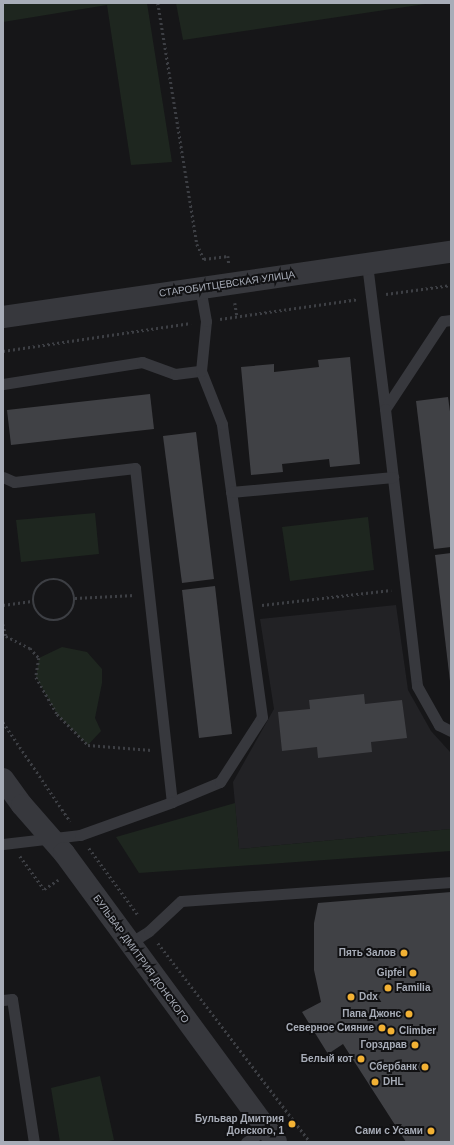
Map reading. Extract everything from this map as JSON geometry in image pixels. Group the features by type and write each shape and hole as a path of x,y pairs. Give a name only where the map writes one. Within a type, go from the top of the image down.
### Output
{"street":[{"name":"СТАРОБИТЦЕВСКАЯ УЛИЦА","path":"3,317 451,252"},
{"name":"БУЛЬВАР ДМИТРИЯ ДОНСКОГО","path":"3,779 22,805 64,853 271,1135"}],"lane":[{"path":"367,264 417,686 439,725 451,731"},
{"path":"3,844 80,835 172,802 220,782 262,717 222,424 201,371 206,321 200,288"},
{"path":"385,409 443,321 451,320"},
{"path":"3,384 142,362 175,374 201,371"},
{"path":"3,477 14,482 135,468 172,802"},
{"path":"231,492 393,477"},
{"path":"130,944 149,931 181,901 451,882"},
{"path":"3,1000 12,999 34,1142"},
{"path":"246,1142 271,1135"}],"path":[{"path":"158,3 197,244 204,259 228,256 237,316"},
{"path":"3,351 451,285"},
{"path":"50,578 58,578 66,582 74,591 75,604 69,615 55,621 43,619 37,614 32,601 34,590 39,584 50,578"},
{"path":"246,607 405,589"},
{"path":"75,598 148,594"},
{"path":"3,605 32,601"},
{"path":"3,624 6,636 30,648 39,658 36,677 57,714 88,745 166,751"}],"shaded area":[{"path":"3,3 147,3 172,162 131,165 107,5 3,22"},
{"path":"176,3 432,3 183,40"},
{"path":"95,513 99,554 21,562 16,520"},
{"path":"368,517 374,570 290,581 282,527"},
{"path":"396,605 408,690 431,731 451,753 451,829 239,849 233,782 274,709 260,619"},
{"path":"62,647 87,652 102,669 102,683 95,718 101,731 88,745 57,714 36,677 39,658"},
{"path":"235,803 239,849 451,829 451,851 139,873 116,837"},
{"path":"100,1076 114,1140 103,1142 60,1142 51,1088"}],"building":[{"path":"350,357 360,464 330,467 329,459 282,464 283,472 251,475 241,367 274,364 274,372 319,367 318,360"},
{"path":"150,394 154,429 11,445 7,410"},
{"path":"448,397 451,419 451,547 434,549 416,401"},
{"path":"196,432 214,579 182,583 163,436"},
{"path":"451,553 451,681 450,681 435,555"},
{"path":"215,586 232,734 199,738 182,590"},
{"path":"364,694 365,704 402,700 407,738 371,742 372,752 318,758 317,747 282,751 278,712 310,709 309,700"},
{"name":"Северное Сияние","path":"451,892 451,1142 406,1142 343,1044 328,1054 302,1012 321,1002 314,970 314,923 318,903"}],"place":[{"name":"Пять Залов","path":"404,953"},
{"name":"Gipfel","path":"413,973"},
{"name":"Familia","path":"388,988"},
{"name":"Ddx","path":"351,997"},
{"name":"Папа Джонс","path":"409,1014"},
{"name":"Северное Сияние","path":"382,1028"},
{"name":"Climber","path":"391,1031"},
{"name":"Горздрав","path":"415,1045"},
{"name":"Белый кот","path":"361,1059"},
{"name":"Сбербанк","path":"425,1067"},
{"name":"DHL","path":"375,1082"},
{"name":"Бульвар Дмитрия Донского, 1","path":"292,1124"},
{"name":"Сами с Усами","path":"431,1131"}]}
